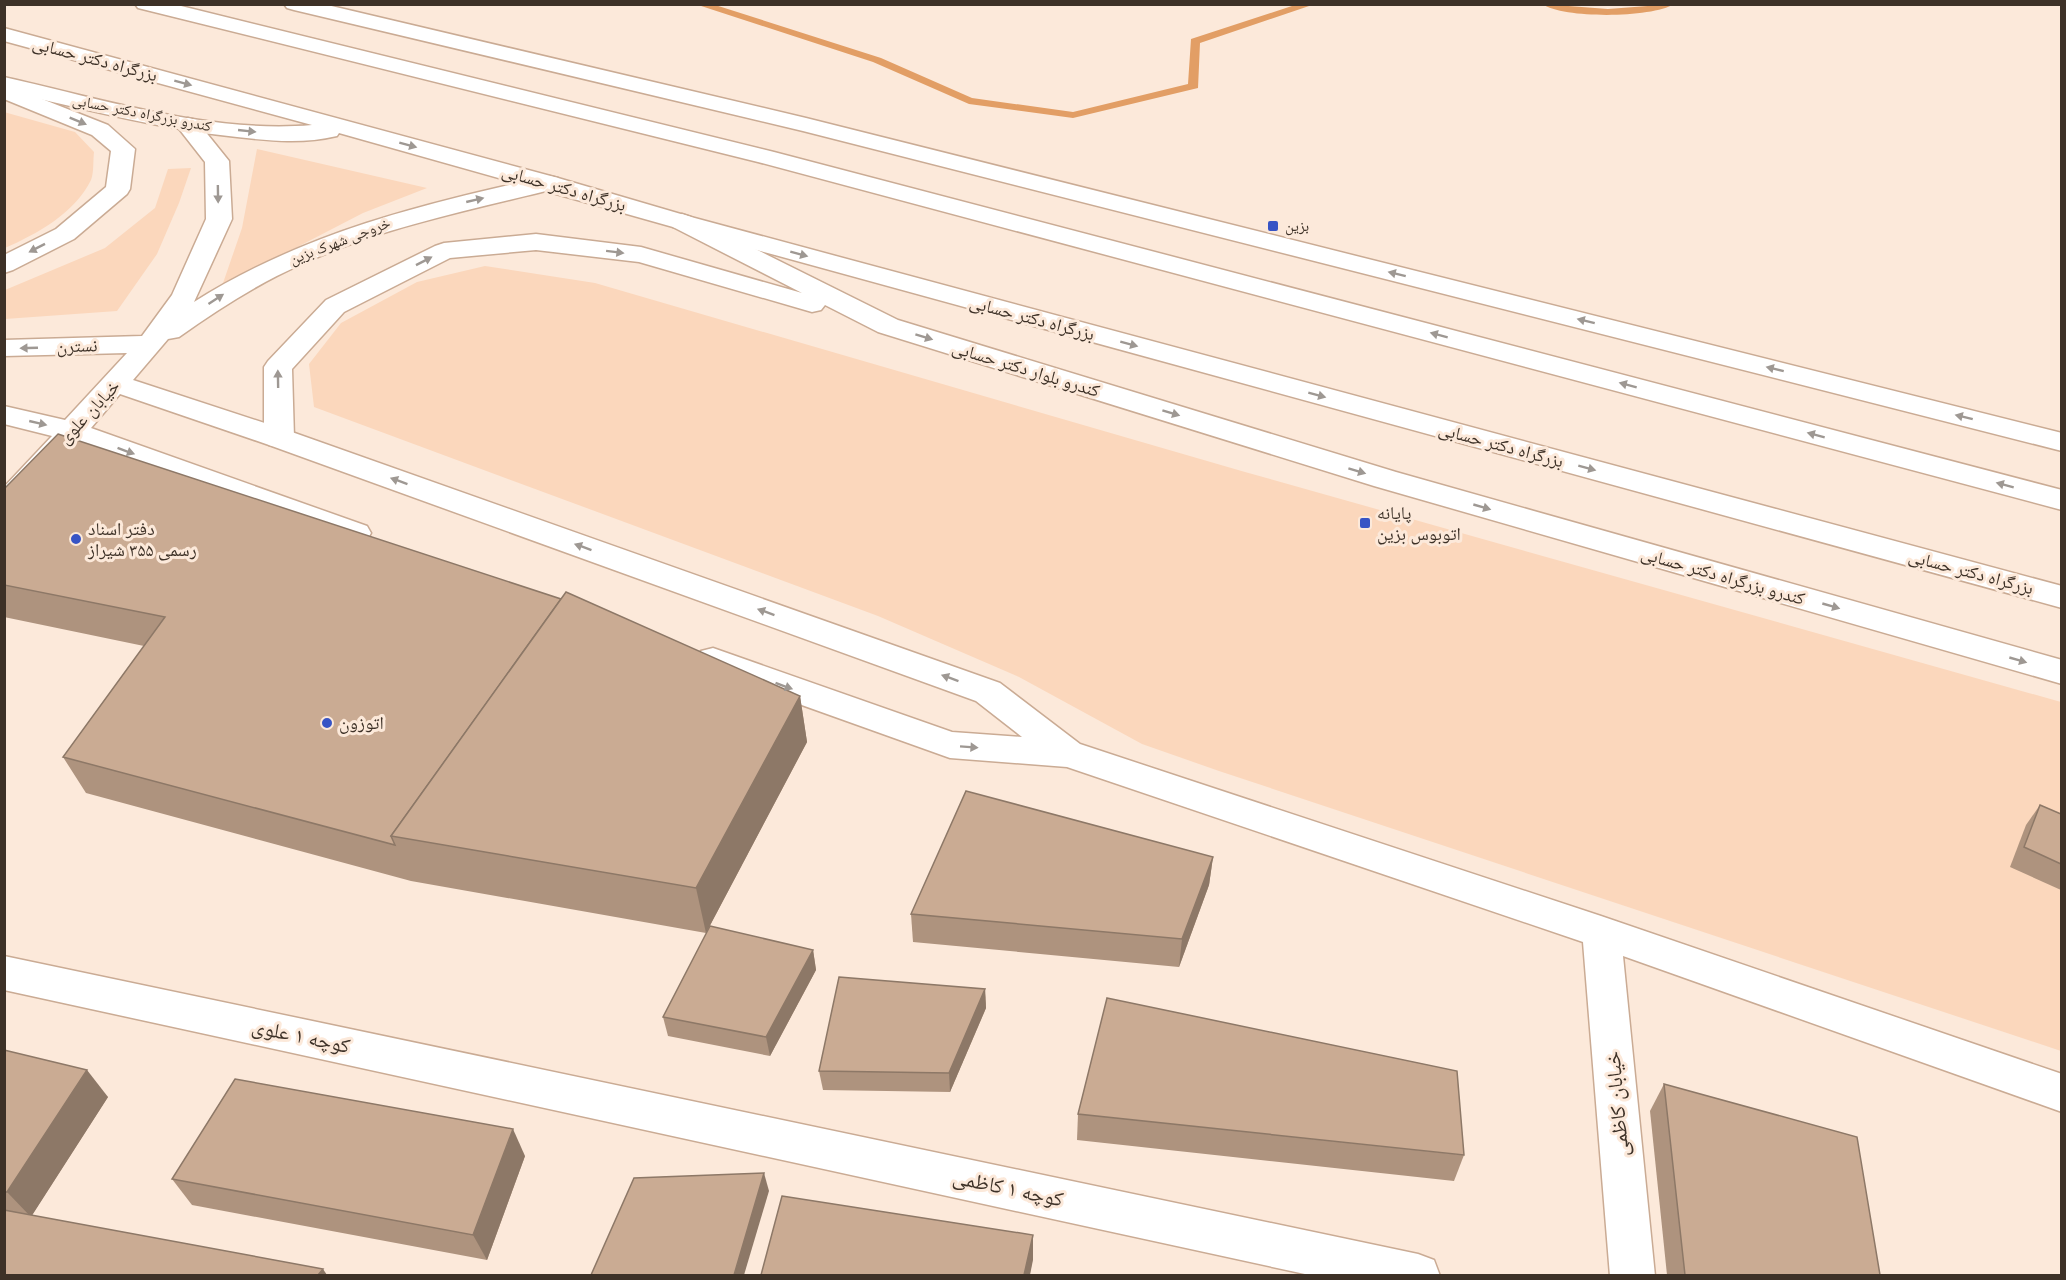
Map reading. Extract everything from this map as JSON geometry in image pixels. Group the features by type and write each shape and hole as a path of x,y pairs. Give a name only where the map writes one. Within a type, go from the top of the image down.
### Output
{"main road":[{"path":"145,4 766,157 2061,500"},
{"path":"294,4 818,128 2061,442"},
{"name":"بزرگراه دکتر حسابی","path":"4,34 549,183 682,222 2061,597"},
{"name":"کندرو بزرگراه دکتر حسابی","path":"4,84 188,125 283,135 352,129"},
{"path":"4,91 100,130 123,149 118,189 65,234 4,265"},
{"path":"150,344 185,296 219,219 218,161 188,125"},
{"name":"خروجی شهرک بزین","path":"150,344 221,296 290,259 397,220 549,183"},
{"name":"کندرو بلوار دکتر حسابی","path":"682,222 888,326 1385,479"},
{"path":"279,438 278,367 334,306 444,251 536,243 640,255 888,326"},
{"name":"نسترن","path":"4,348 150,344"},
{"name":"خیابان علوی","path":"4,507 150,344"},
{"path":"115,383 279,438 988,692 1068,754"},
{"path":"4,415 71,431 387,544"},
{"name":"کندرو بزرگراه دکتر حسابی","path":"1385,479 2061,672"},
{"path":"680,649 950,746 1068,754 1601,932 2061,1093"},
{"name":"خیابان کاظمی","path":"1601,932 1633,1275"},
{"name":"کوچه ۱ علوی","path":"4,973 598,1100"},
{"name":"کوچه ۱ کاظمی","path":"598,1100 1418,1275"}],"shaded area":[{"path":"4,112 75,132 94,152 91,180 75,203 42,229 5,248"},
{"path":"257,149 427,188 363,213 222,286 242,228"},
{"path":"191,168 157,254 117,311 5,319 5,290 105,248 155,208 168,169"},
{"path":"485,266 595,283 1245,472 2061,702 2061,1051 1142,744 1019,677 878,616 314,407 309,364 341,323 417,282"}],"building":[{"name":"اتوزون","path":"58,434 561,599 391,836 395,845 63,757 165,617 4,585 4,489"},
{"path":"566,592 800,696 696,888 391,836"},
{"path":"966,791 1213,857 1182,939 911,914"},
{"path":"2040,805 2061,814 2061,864 2024,847"},
{"path":"710,926 813,950 766,1037 663,1017"},
{"path":"839,977 985,989 949,1073 819,1071"},
{"path":"1107,998 1457,1071 1464,1155 1078,1114"},
{"path":"4,1050 87,1070 7,1192 4,1192"},
{"path":"235,1079 513,1129 473,1235 172,1179"},
{"path":"1664,1084 1857,1137 1880,1275 1685,1275"},
{"path":"764,1173 734,1275 591,1275 634,1178"},
{"path":"782,1196 1033,1235 1024,1275 761,1275"},
{"path":"4,1210 323,1269 318,1275 4,1275"}],"waterway":[{"path":"700,4 877,60 969,101 1073,115 1194,86 1195,41 1310,4"},
{"path":"1547,4 1592,12 1639,9 1669,4"}],"place":[{"name":"بزین","path":"1273,226"},
{"name":"پایانه اتوبوس بزین","path":"1365,523"},
{"name":"دفتر اسناد رسمی ۳۵۵ شیراز","path":"76,539"},
{"name":"اتوزون","path":"327,723"}]}
